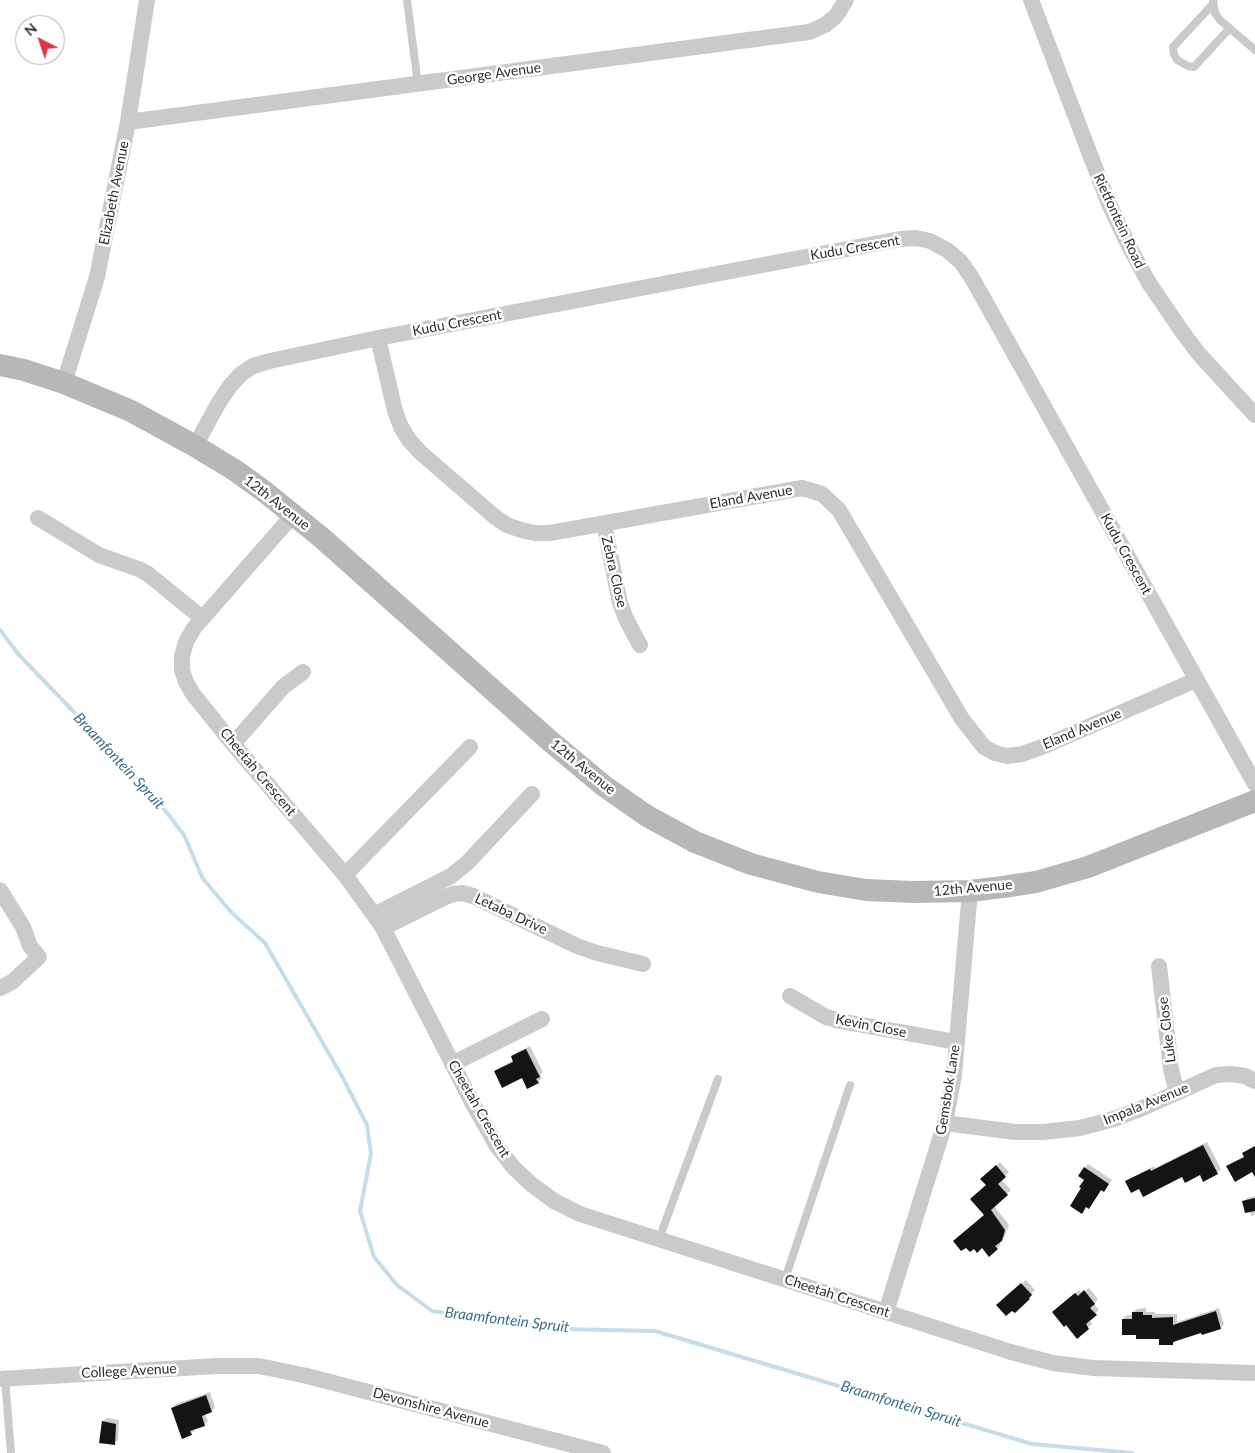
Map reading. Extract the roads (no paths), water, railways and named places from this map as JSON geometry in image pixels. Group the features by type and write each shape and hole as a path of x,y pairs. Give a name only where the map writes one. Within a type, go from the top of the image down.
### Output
{"street":[{"name":"Elizabeth Avenue","path":"64,383 97,277 128,122 147,0"},
{"name":"George Avenue","path":"128,122 809,32 825,25 836,16 846,0"},
{"name":"Rietfontein Road","path":"1031,0 1109,204 1130,250 1149,283 1183,333 1199,354 1255,415"},
{"name":"Kudu Crescent","path":"194,446 230,386 241,374 253,366 270,361 378,338 900,239 916,238 930,241 948,250 961,262 972,278 1255,784"},
{"name":"Eland Avenue","path":"378,338 395,410 409,440 421,453 506,525 534,533 550,533 802,488 822,494 839,510 972,734 984,747 995,753 1007,756 1022,754 1042,747 1196,680"},
{"name":"12th Avenue","path":"0,365 24,370 64,383 131,411 236,471 293,515 550,741 604,786 647,816 695,842 751,864 818,882 866,890 912,892 970,891 1036,882 1088,867 1255,801"},
{"name":"Cheetah Crescent","path":"293,515 202,618 186,642 182,656 182,670 186,682 193,694 233,744 345,875 379,921 452,1064 497,1146 513,1167 531,1184 554,1201 580,1214 1052,1364 1094,1368 1255,1372"},
{"path":"38,518 99,555 148,574 202,618"},
{"name":"Zebra Close","path":"604,524 620,603 640,645"},
{"path":"233,744 283,687 303,672"},
{"path":"345,875 470,747"},
{"path":"379,921 451,876 467,863 532,794"},
{"path":"0,890 28,937 30,946 39,957 12,982 0,988"},
{"name":"Gemsbok Lane","path":"886,1312 946,1123 954,1075 970,891"},
{"name":"Letaba Drive","path":"379,921 453,894 463,893 577,946 643,964"},
{"name":"Luke Close","path":"1159,966 1171,1069 1176,1094"},
{"name":"Kevin Close","path":"790,996 826,1016 840,1021 956,1042"},
{"path":"452,1064 542,1019"},
{"name":"Impala Avenue","path":"946,1123 1015,1132 1043,1132 1080,1128 1114,1120 1216,1075 1231,1074 1245,1076 1255,1082"},
{"name":"College Avenue","path":"2,1379 217,1366 259,1366"},
{"name":"Devonshire Avenue","path":"259,1366 307,1376 603,1453"}],"lane":[{"path":"407,0 418,84"},
{"path":"1213,2 1173,48 1177,60 1194,67 1229,29"},
{"path":"1213,2 1215,12 1229,29 1255,50"},
{"path":"660,1239 718,1079"},
{"path":"785,1279 850,1085"},
{"path":"2,1379 11,1453"}],"waterway":[{"name":"Braamfontein Spruit","path":"0,630 19,655 151,792 184,835 203,879 232,913 265,943 343,1078 367,1125 371,1154 360,1211 374,1257 397,1285 432,1311 560,1329 655,1331 1032,1444 1132,1453"}]}
